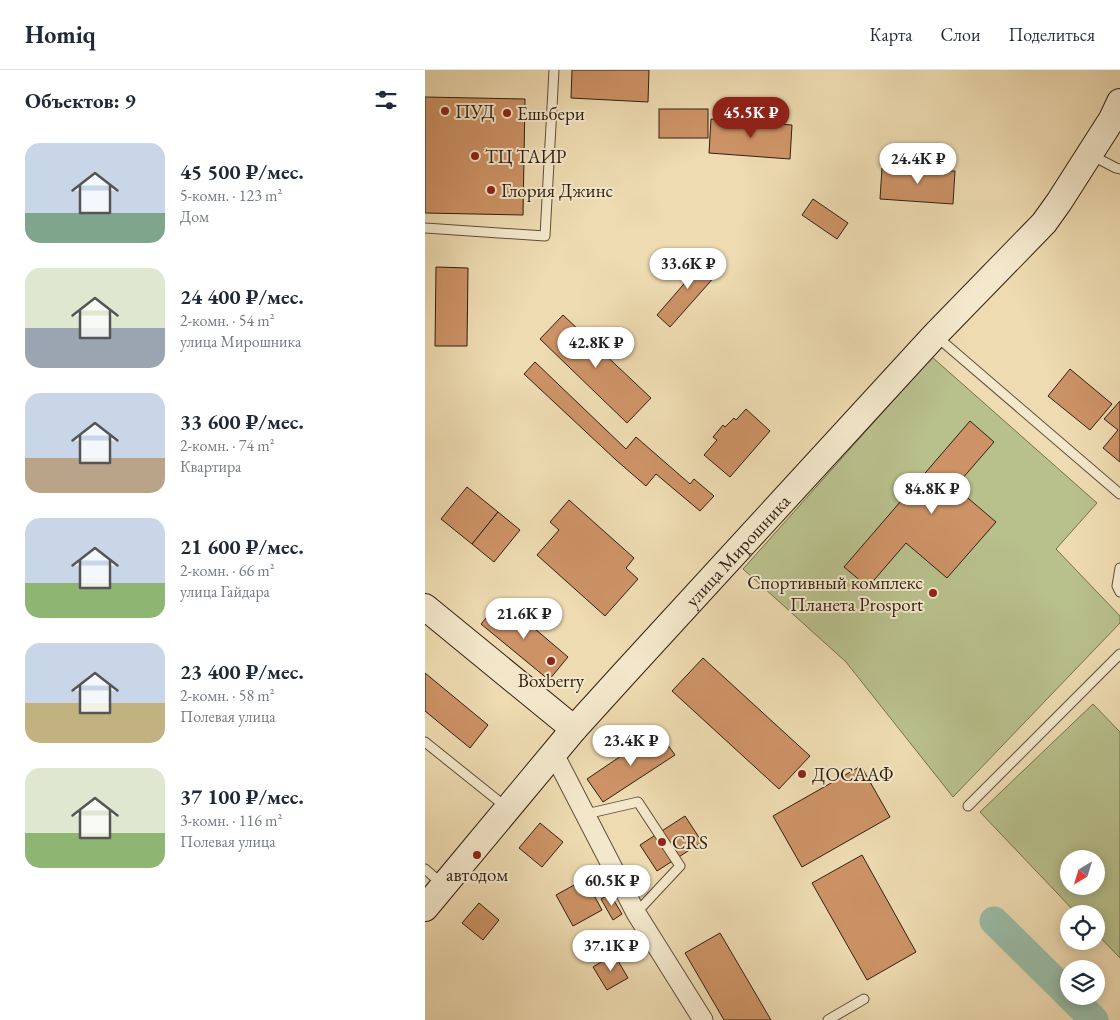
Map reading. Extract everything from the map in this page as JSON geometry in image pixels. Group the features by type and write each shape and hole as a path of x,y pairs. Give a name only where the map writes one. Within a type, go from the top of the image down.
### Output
{"main road":[{"name":"улица Мирошника","path":"425,908 434,877 508,809 574,729 616,683 935,335 1044,223 1116,111"},
{"path":"425,607 574,729"}],"street":[{"path":"554,754 636,913 703,1020"}],"lane":[{"path":"425,228 545,236 554,70"},
{"path":"1089,154 1120,169"},
{"path":"935,335 1120,494"},
{"path":"1120,568 1117,586 1120,592"},
{"path":"967,806 1120,654"},
{"path":"425,742 508,809"},
{"path":"586,814 638,802 680,866 636,913"},
{"path":"828,1020 864,999"}],"green space":[{"name":"Спортивный комплекс Планета Prosport","path":"932,357 1097,503 1056,549 1120,616 1120,623 953,797 846,662 743,569"},
{"path":"1093,704 1120,732 1120,958 1105,942 1105,905 1068,905 980,812"}],"building":[{"path":"572,70 649,70 648,102 571,98"},
{"name":"ТЦ ТАИР","path":"425,97 525,99 523,215 425,213"},
{"path":"659,109 708,109 708,138 659,138"},
{"path":"711,119 792,125 790,159 709,153"},
{"path":"891,162 899,162 898,168 942,171 942,163 948,164 948,171 955,171 953,204 880,199 882,168 891,169"},
{"path":"813,199 848,223 837,239 802,215"},
{"path":"696,255 717,274 670,327 657,315 690,277 682,271"},
{"path":"436,267 468,268 467,346 435,346"},
{"path":"563,315 651,398 627,423 540,339"},
{"path":"535,362 626,449 636,437 690,484 694,479 714,496 700,511 656,474 646,486 524,374"},
{"path":"1070,369 1112,404 1090,430 1048,396"},
{"path":"1120,401 1120,462 1103,448 1118,430 1104,419"},
{"path":"746,409 770,431 730,477 704,455 717,440 713,437 723,425 725,427 734,418 736,420"},
{"path":"970,421 994,442 955,487 996,522 947,578 906,543 868,587 844,567"},
{"path":"467,487 498,512 472,544 441,519"},
{"path":"569,500 634,558 626,568 638,579 605,616 537,555 559,530 550,522"},
{"path":"498,512 520,530 494,562 472,544"},
{"path":"501,600 568,657 549,680 481,624"},
{"path":"703,658 810,756 779,789 672,691"},
{"path":"425,673 488,725 470,748 425,711"},
{"path":"658,731 675,755 603,802 587,779"},
{"path":"861,766 890,817 802,867 773,816"},
{"path":"685,816 702,842 657,871 640,845"},
{"path":"540,823 563,842 542,867 519,848"},
{"path":"862,855 916,952 867,980 812,883"},
{"path":"585,879 602,910 573,926 556,895"},
{"path":"610,894 622,914 613,920 601,899"},
{"path":"479,903 499,920 483,940 462,923"},
{"path":"720,933 771,1020 724,1020 685,953"},
{"path":"614,954 628,978 607,990 593,967"}],"waterway":[{"path":"994,921 1060,986"},
{"path":"1079,1005 1094,1020"}],"place":[{"name":"ПУД","path":"445,111"},
{"name":"Ешьбери","path":"507,113"},
{"name":"ТЦ ТАИР","path":"475,156"},
{"name":"Глория Джинс","path":"491,190"},
{"name":"Спортивный комплекс Планета Prosport","path":"933,593"},
{"name":"Boxberry","path":"551,661"},
{"name":"ДОСААФ","path":"802,774"},
{"name":"CRS","path":"662,842"},
{"name":"автодом","path":"477,855"}]}
